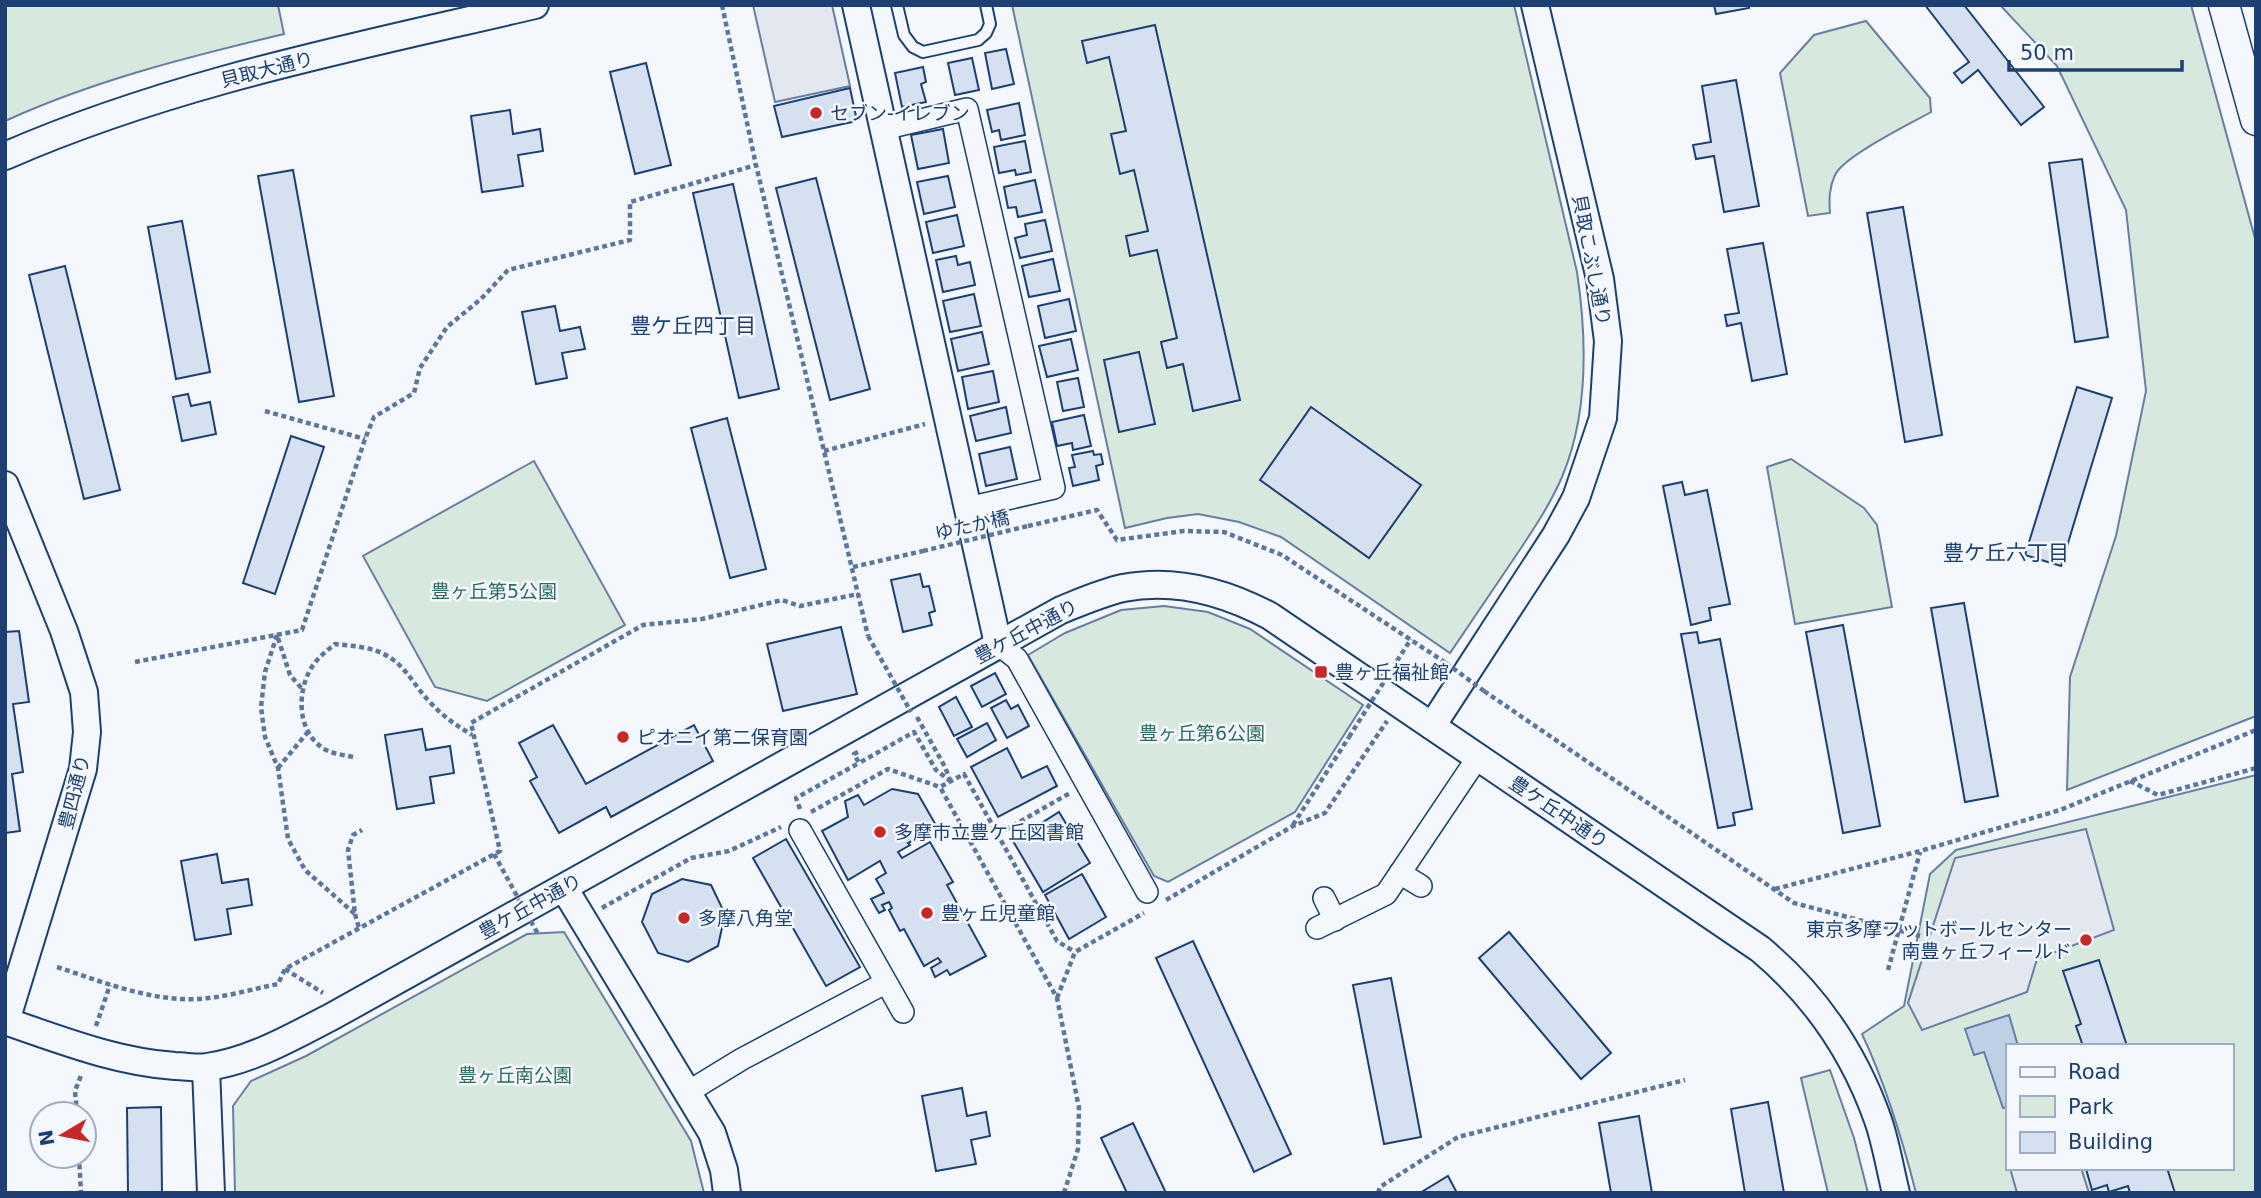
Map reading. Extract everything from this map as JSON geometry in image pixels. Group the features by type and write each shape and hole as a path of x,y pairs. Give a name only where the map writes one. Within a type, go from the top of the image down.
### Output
{"main road":[{"path":"2224,5 2256,120"}],"street":[{"name":"貝取大通り","path":"5,156 55,134 236,76 535,5"},
{"path":"856,5 999,645 1017,659 1152,902"},
{"name":"貝取こぶし通り","path":"1432,726 1561,526 1576,498 1603,418 1608,341 1600,279 1535,5"},
{"path":"884,129 967,110 1051,474 1054,488 968,508"},
{"name":"豊四通り","path":"5,485 64,631 84,692 87,733 83,769 5,1021"},
{"name":"豊ケ丘中通り","path":"5,1021 106,1055 136,1062 206,1068 246,1057 290,1039 1061,610 1124,588 1163,585 1204,590 1243,602 1270,616 1760,949 1784,970 1824,1016 1851,1055 1879,1123 1896,1193"},
{"path":"1324,898 1326,924 1386,894 1478,757"},
{"path":"795,826 903,1012"},
{"path":"1400,873 1420,886"},
{"path":"564,888 712,1133 724,1170 727,1193"},
{"path":"688,1091 742,1059 885,983"},
{"path":"206,1068 211,1193"}],"lane":[{"path":"897,5 904,35 913,47 923,52 978,40 986,33 990,24 986,5"}],"path":[{"path":"722,5 756,165 868,636 911,712 911,721"},
{"path":"135,662 302,630 374,417 414,393 420,368 447,327 481,299 508,270 630,240 629,202 756,165"},
{"path":"265,411 365,439"},
{"path":"824,451 948,418"},
{"name":"ゆたか橋","path":"853,567 1097,510 1116,540 1184,531 1224,532 1282,555 1411,639"},
{"path":"57,967 110,985 183,999 216,997 278,984 285,969 500,850 471,723 643,625 702,619 782,600 800,606 858,594"},
{"path":"277,635 290,675 303,690"},
{"path":"277,635 265,672 261,707 265,737 278,768 288,839 305,870 355,914"},
{"path":"1293,826 1411,639 1794,903 1920,936"},
{"path":"353,757 328,752 307,733 302,702 309,672 320,657 335,644 358,646 388,656 413,678 427,699 449,722 473,736"},
{"path":"1057,998 1075,952 1152,902 1293,826 1325,813 1391,715"},
{"path":"920,720 950,781"},
{"path":"1774,890 2060,810 2256,730"},
{"path":"950,781 936,770 914,732 796,798 803,816 888,769 940,787 1057,998 1079,1108 1078,1149 1064,1193"},
{"path":"278,768 307,733"},
{"path":"859,763 854,754 866,747"},
{"path":"2129,781 2158,795 2256,768"},
{"path":"940,787 964,774 1057,941 1075,952"},
{"path":"998,834 1086,783"},
{"path":"598,910 691,858 729,851 795,826"},
{"path":"359,928 348,850 353,835 362,830"},
{"path":"1888,970 1920,851"},
{"path":"494,854 539,936"},
{"path":"285,969 330,998"},
{"path":"96,1026 110,985"},
{"path":"76,1100 75,1091 82,1073"},
{"path":"1378,1193 1380,1187 1458,1137 1685,1080"},
{"path":"80,1170 81,1193"}],"green space":[{"path":"5,5 278,5 284,34 177,61 108,82 73,93 5,121"},
{"path":"1012,5 1514,5 1577,272 1584,349 1581,402 1571,453 1551,499 1450,653 1281,537 1239,522 1198,514 1125,528"},
{"path":"2000,5 2191,5 2256,242 2256,716 2067,790 2070,677 2116,536 2146,391 2126,210 2057,66"},
{"path":"1866,21 1930,98 1931,112 1879,141 1841,167 1833,180 1830,213 1808,216 1780,73 1814,35"},
{"path":"1791,459 1864,508 1877,525 1892,607 1795,624 1767,467"},
{"name":"豊ヶ丘第5公園","path":"534,461 625,625 487,701 435,687 363,556"},
{"name":"豊ヶ丘第6公園","path":"1164,606 1208,612 1250,629 1363,705 1295,812 1168,882 1154,876 1028,655 1065,633 1121,610"},
{"name":"東京多摩フットボールセンター 南豊ヶ丘フィールド","path":"2256,775 2256,1193 1916,1193 1893,1112 1862,1034 1904,1006 1930,874 1956,850"},
{"name":"豊ヶ丘南公園","path":"564,932 691,1141 704,1193 235,1193 233,1106 251,1081 306,1056 527,934"},
{"path":"1830,1070 1854,1138 1868,1193 1828,1193 1801,1078"}],"shaded area":[{"path":"753,5 832,5 850,86 775,102"},
{"path":"2086,829 2114,930 2037,959 2027,992 1922,1030 1908,1003 1955,858"},
{"path":"2011,1170 2082,1170 2089,1193 2017,1193"}],"water":[{"path":"2009,1015 2017,1044 2006,1044 2006,1107 2003,1108 1984,1052 1974,1055 1965,1029"}],"building":[{"path":"1714,5 1749,5 1749,8 1716,14"},
{"path":"1925,5 1964,5 2044,107 2021,125 1978,70 1962,83 1954,73 1969,62"},
{"path":"1155,25 1240,400 1193,411 1183,364 1167,368 1161,342 1177,338 1157,250 1130,256 1126,236 1148,231 1134,170 1120,174 1111,134 1126,131 1109,57 1087,63 1082,41"},
{"path":"1006,49 1014,84 992,89 985,53"},
{"path":"972,58 979,90 955,95 948,63"},
{"path":"646,63 671,165 635,174 610,72"},
{"path":"923,67 926,82 921,84 926,102 902,107 895,73"},
{"path":"1736,80 1759,206 1724,212 1714,156 1696,159 1693,145 1711,142 1702,86"},
{"name":"セブン-イレブン","path":"850,88 857,121 782,137 774,106"},
{"path":"1019,103 1025,135 1001,140 999,130 992,132 987,110"},
{"path":"510,110 513,134 540,129 543,151 518,155 523,186 482,192 471,116"},
{"path":"943,129 949,163 918,169 911,135"},
{"path":"1025,141 1031,172 1016,175 1015,170 999,173 994,147"},
{"path":"2082,159 2108,337 2075,342 2049,163"},
{"path":"293,170 334,396 299,402 258,176"},
{"path":"948,176 955,207 924,214 917,182"},
{"path":"816,178 870,389 830,400 776,188"},
{"path":"1035,180 1042,212 1018,217 1016,207 1008,208 1004,187"},
{"path":"733,184 779,389 739,398 693,193"},
{"path":"1903,207 1942,435 1905,442 1867,213"},
{"path":"957,215 964,246 933,253 926,222"},
{"path":"1045,220 1052,251 1020,258 1015,238 1027,235 1025,224"},
{"path":"182,221 210,372 176,379 148,227"},
{"path":"1763,243 1787,374 1752,381 1741,323 1727,326 1725,315 1739,313 1727,249"},
{"path":"956,256 958,265 970,262 975,285 943,292 936,260"},
{"path":"1053,259 1060,291 1029,297 1022,266"},
{"path":"65,266 120,490 84,499 29,275"},
{"path":"974,294 981,326 950,332 943,301"},
{"path":"1069,299 1076,331 1045,338 1038,306"},
{"path":"555,306 560,331 580,327 585,349 562,353 567,378 536,384 522,312"},
{"path":"982,332 989,364 958,371 951,339"},
{"path":"1071,339 1078,370 1047,377 1039,346"},
{"path":"1139,352 1155,424 1119,432 1104,360"},
{"path":"993,371 999,402 968,409 962,377"},
{"path":"1078,378 1084,407 1063,411 1057,382"},
{"path":"2077,387 2112,398 2061,566 2025,555"},
{"path":"188,394 191,406 210,402 216,434 182,441 173,397"},
{"path":"1006,407 1011,433 976,441 970,416"},
{"path":"1311,407 1421,485 1369,558 1260,480"},
{"path":"1084,415 1091,446 1073,450 1072,443 1057,446 1052,422"},
{"path":"727,418 766,569 730,578 691,428"},
{"path":"291,436 324,447 275,594 243,583"},
{"path":"1010,447 1017,479 986,486 979,454"},
{"path":"1093,451 1094,455 1101,454 1103,464 1096,466 1099,480 1073,486 1069,468 1075,467 1072,455"},
{"path":"1682,482 1685,495 1707,490 1730,604 1709,608 1711,620 1691,625 1663,486"},
{"path":"920,574 923,587 929,586 935,611 929,613 932,625 903,632 891,580"},
{"path":"1964,603 1998,796 1965,802 1931,608"},
{"path":"1843,625 1880,826 1843,833 1806,632"},
{"path":"841,627 857,694 783,711 767,644"},
{"path":"19,631 29,702 13,704 23,772 12,774 20,831 5,833 5,632"},
{"path":"1697,632 1699,643 1720,639 1752,809 1733,813 1735,825 1718,828 1681,634"},
{"path":"995,673 1006,694 982,707 971,686"},
{"path":"956,697 972,727 954,736 939,707"},
{"path":"1006,700 1011,709 1018,705 1029,726 1007,738 991,708"},
{"path":"987,723 996,740 967,757 957,739"},
{"path":"553,725 586,784 694,725 713,761 611,817 606,807 559,833 530,781 537,777 519,743"},
{"path":"422,729 426,750 450,746 454,773 430,777 434,803 397,809 385,735"},
{"path":"1007,748 1022,778 1047,766 1057,786 998,817 971,767"},
{"path":"892,789 918,794 937,827 908,843 910,845 898,852 902,858 930,842 953,882 947,885 986,956 950,975 947,970 935,977 931,968 941,962 938,958 924,966 904,929 900,931 889,910 892,908 889,902 882,905 885,910 879,913 871,899 884,893 876,879 886,873 880,861 848,880 822,831 848,817 845,801 858,795 864,805"},
{"path":"1059,812 1090,863 1043,892 1013,841"},
{"path":"786,839 860,967 826,986 753,858"},
{"path":"217,854 222,883 248,879 252,905 227,909 231,934 195,940 181,861"},
{"path":"1082,874 1106,917 1069,939 1045,895"},
{"name":"多摩八角堂","path":"682,879 711,885 725,914 718,946 688,962 658,953 642,922 652,894"},
{"path":"1509,932 1611,1053 1581,1079 1479,958"},
{"path":"1193,941 1291,1154 1254,1172 1156,958"},
{"path":"2099,960 2126,1044 2082,1044 2076,1026 2081,1024 2063,971"},
{"path":"1391,978 1421,1137 1384,1144 1353,985"},
{"path":"962,1088 967,1116 986,1112 990,1136 971,1140 976,1164 936,1171 922,1096"},
{"path":"1768,1102 1784,1193 1745,1193 1731,1109"},
{"path":"161,1107 162,1193 128,1193 127,1108"},
{"path":"1639,1116 1652,1193 1611,1193 1599,1123"},
{"path":"1133,1123 1166,1193 1127,1193 1101,1138"},
{"path":"2086,1170 2168,1170 2175,1193 2130,1193 2128,1186 2109,1192 2107,1185 2092,1190"},
{"path":"1448,1176 1457,1193 1420,1193"}],"place":[{"name":"セブン-イレブン","path":"816,113"},
{"name":"豊ヶ丘福祉館","path":"1321,672"},
{"name":"ピオニイ第二保育園","path":"623,737"},
{"name":"多摩市立豊ケ丘図書館","path":"880,832"},
{"name":"豊ヶ丘児童館","path":"927,913"},
{"name":"多摩八角堂","path":"684,918"},
{"name":"東京多摩フットボールセンター 南豊ヶ丘フィールド","path":"2086,940"}],"district":[{"name":"豊ケ丘四丁目","path":"693,326"},
{"name":"豊ケ丘六丁目","path":"2006,553"}]}
